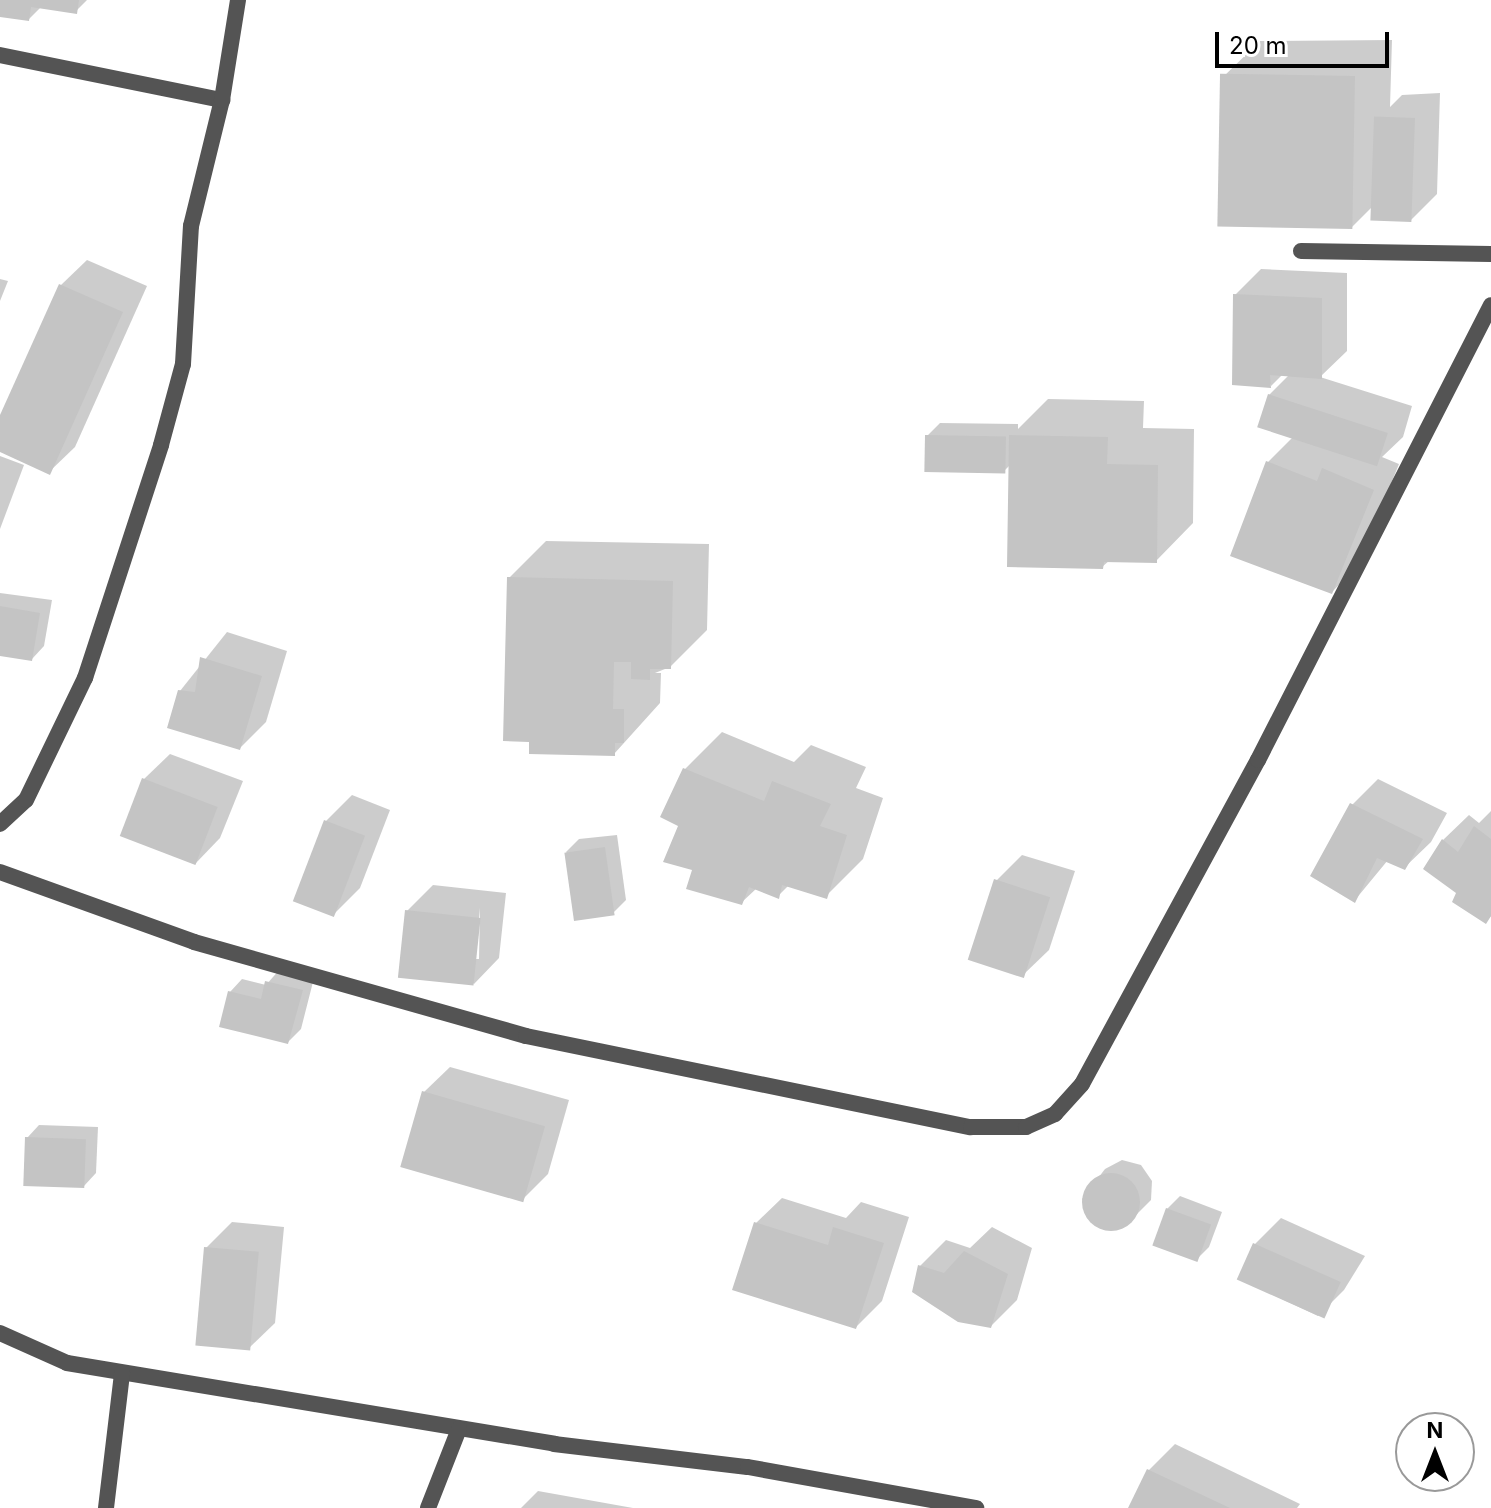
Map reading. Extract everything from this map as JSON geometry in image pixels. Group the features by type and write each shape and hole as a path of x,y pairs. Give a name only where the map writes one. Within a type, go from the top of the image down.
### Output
{"street":[{"path":"0,824 26,800 85,678 161,445 183,364 191,226 222,100 238,0"},
{"path":"0,55 222,100"},
{"path":"1301,251 1491,254"},
{"path":"0,872 194,942 526,1036 971,1127 1026,1127 1055,1114 1082,1084 1258,760 1491,305"},
{"path":"0,1333 67,1363 122,1373 459,1429 748,1467 976,1508"},
{"path":"106,1508 122,1373"},
{"path":"428,1508 459,1429"}],"building":[{"path":"0,0 79,0 77,14 31,7 29,21 0,17"},
{"path":"1220,74 1355,76 1352,229 1217,227"},
{"path":"1374,117 1415,118 1411,222 1370,221"},
{"path":"59,284 123,312 50,475 0,452 0,415"},
{"path":"1233,294 1322,298 1322,379 1270,375 1271,388 1232,385"},
{"path":"1268,394 1388,433 1377,466 1257,427"},
{"path":"925,435 1006,436 1005,473 924,472"},
{"path":"1009,435 1108,437 1107,464 1158,465 1157,563 1104,562 1103,569 1007,567"},
{"path":"1266,461 1317,481 1322,468 1374,490 1332,594 1230,556"},
{"path":"507,577 673,581 671,669 650,669 650,680 631,679 631,662 614,662 613,709 624,709 624,743 615,743 615,756 529,754 529,742 503,741"},
{"path":"0,606 40,613 32,661 0,656"},
{"path":"200,657 262,676 240,750 167,728 178,690 195,692"},
{"path":"683,768 764,801 772,781 831,804 820,826 847,835 827,899 782,885 779,899 749,887 742,905 686,889 692,870 663,862 678,826 660,817"},
{"path":"142,778 218,807 195,865 120,836"},
{"path":"1350,803 1423,839 1405,870 1377,858 1355,903 1310,876"},
{"path":"324,820 365,836 334,917 293,901"},
{"path":"1474,826 1491,839 1491,916 1486,924 1452,902 1456,893 1423,869 1442,839 1458,852"},
{"path":"605,847 615,915 574,921 564,853"},
{"path":"994,879 1050,897 1024,978 968,960"},
{"path":"405,910 481,918 473,986 398,978"},
{"path":"265,981 303,990 288,1044 219,1027 228,991 261,999"},
{"path":"422,1091 545,1126 523,1202 400,1167"},
{"path":"25,1137 86,1139 84,1188 23,1186"},
{"path":"1111,1173 1132,1181 1140,1202 1132,1223 1111,1231 1090,1223 1082,1202 1090,1181"},
{"path":"1166,1208 1211,1224 1197,1262 1152,1246"},
{"path":"754,1222 828,1245 833,1227 884,1243 856,1329 732,1290"},
{"path":"1253,1243 1341,1282 1324,1319 1237,1280"},
{"path":"204,1247 259,1252 250,1350 195,1346"},
{"path":"964,1251 1008,1274 991,1328 958,1322 912,1292 918,1265 944,1273"},
{"path":"1147,1469 1230,1508 1128,1508"}]}
